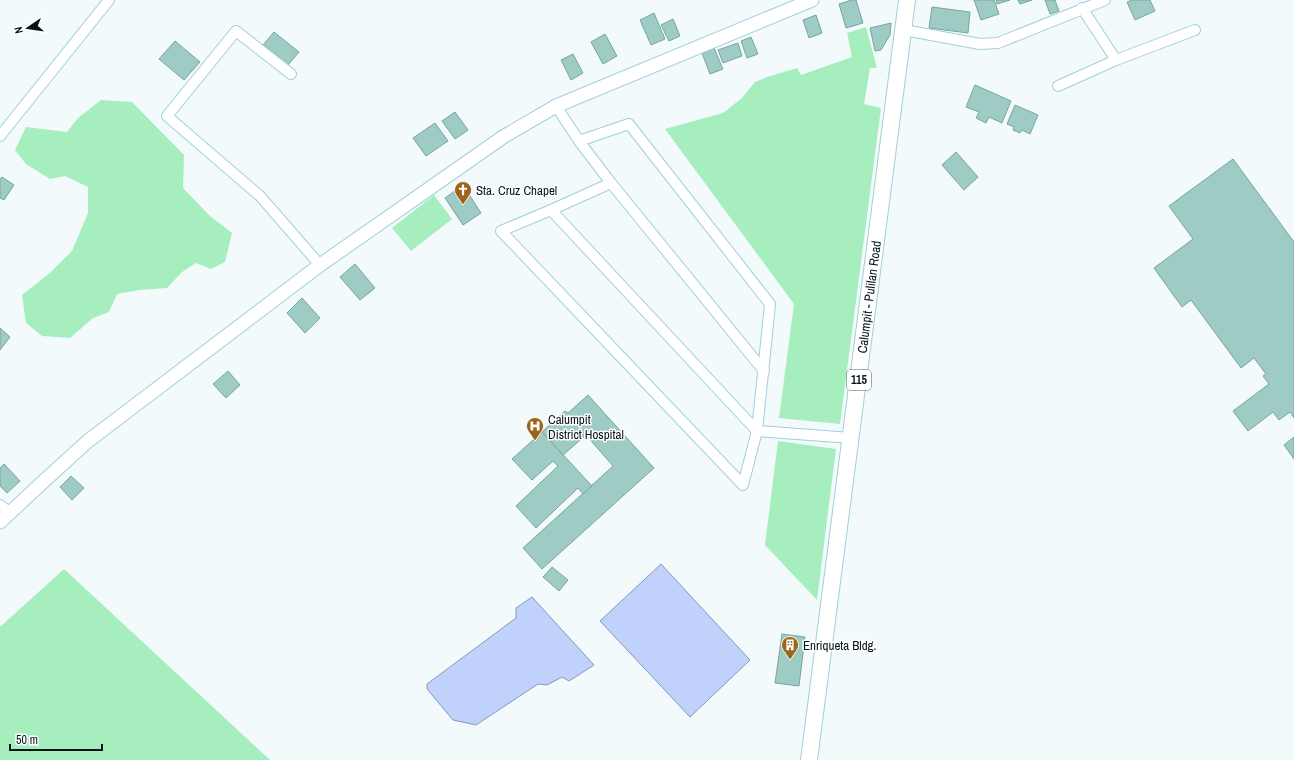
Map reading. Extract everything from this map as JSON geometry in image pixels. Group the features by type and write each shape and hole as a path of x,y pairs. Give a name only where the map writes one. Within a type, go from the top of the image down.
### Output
{"main road":[{"name":"Calumpit - Pulilan Road","path":"809,760 907,0"}],"street":[{"path":"0,136 109,0"},
{"path":"0,522 5,509 44,480 88,441 320,265 503,137 556,106 812,0"},
{"path":"904,30 980,44 998,43 1104,0"},
{"path":"1082,8 1116,60"},
{"path":"1058,86 1116,60 1195,30"},
{"path":"291,74 236,31 167,116 260,196 320,265"},
{"path":"556,106 579,141 611,183 764,371"},
{"path":"579,141 629,124 770,304 757,430 743,485 501,231 611,183"},
{"path":"551,210 757,430 851,438"}],"green space":[{"path":"866,27 877,68 870,68 864,104 881,108 840,424 779,418 794,304 665,129 723,113 742,98 755,82 767,77 797,68 801,75 852,57 847,33"},
{"path":"101,100 132,102 184,155 183,188 210,216 232,233 225,262 211,269 196,263 182,272 167,288 139,290 117,294 109,312 93,318 70,338 42,336 26,323 22,295 51,272 72,251 88,213 88,187 65,176 50,179 26,164 15,150 26,127 67,132 78,118"},
{"path":"434,195 452,219 411,251 392,228"},
{"path":"778,441 836,449 817,600 765,545"},
{"path":"64,569 270,760 0,760 0,627"}],"water":[{"path":"661,564 750,660 690,717 600,621"},
{"path":"532,597 594,665 569,681 562,677 547,685 538,684 476,725 453,720 427,689 427,684 516,618 516,608"}],"building":[{"path":"856,0 863,23 846,28 839,4"},
{"path":"974,0 994,0 999,14 981,20"},
{"path":"996,0 1010,0 997,4"},
{"path":"1018,0 1032,0 1020,4"},
{"path":"1045,0 1055,0 1059,11 1050,14"},
{"path":"1132,0 1150,0 1155,11 1135,20 1127,2"},
{"path":"932,7 970,12 968,33 929,28"},
{"path":"654,13 665,39 651,45 640,20"},
{"path":"816,15 822,33 809,38 803,20"},
{"path":"673,19 680,36 669,41 661,25"},
{"path":"891,23 890,35 881,50 875,51 870,28"},
{"path":"274,32 299,52 288,65 263,45"},
{"path":"605,34 617,56 603,64 591,42"},
{"path":"751,37 758,54 747,58 741,41"},
{"path":"175,41 200,62 184,80 159,59"},
{"path":"738,43 742,56 723,63 718,50"},
{"path":"714,48 723,69 710,74 702,53"},
{"path":"573,54 583,73 571,80 561,60"},
{"path":"975,85 1011,101 1002,123 989,117 986,123 976,118 979,112 966,107"},
{"path":"1015,105 1038,115 1030,134 1022,130 1020,133 1013,130 1014,127 1007,124"},
{"path":"455,112 468,130 455,139 442,121"},
{"path":"435,123 448,141 426,156 413,138"},
{"path":"956,152 978,177 964,190 942,165"},
{"path":"1233,159 1294,242 1294,418 1290,412 1279,420 1273,412 1248,431 1233,411 1269,384 1263,376 1266,374 1254,358 1241,368 1191,300 1182,307 1154,268 1193,239 1169,206"},
{"path":"2,177 14,185 4,200 0,198 0,179"},
{"name":"Sta. Cruz Chapel","path":"463,185 481,213 463,225 445,198"},
{"path":"355,264 375,288 360,300 340,277"},
{"path":"302,298 320,318 305,333 287,313"},
{"path":"0,328 10,337 0,350"},
{"path":"228,371 240,385 226,398 213,384"},
{"path":"588,395 654,468 542,569 523,548 613,466 586,435 563,455 542,432 565,411 568,413"},
{"path":"542,432 592,486 583,494 578,488 536,528 516,506 558,466 553,461 532,480 512,459"},
{"path":"1294,437 1294,459 1284,445"},
{"path":"4,464 20,481 7,493 0,486 0,468"},
{"path":"71,476 84,488 72,500 60,487"},
{"path":"552,567 568,580 559,591 543,577"},
{"name":"Enriqueta Bldg.","path":"782,634 805,637 799,686 775,683"}],"place":[{"name":"Sta. Cruz Chapel","path":"463,205"},
{"name":"Calumpit District Hospital","path":"535,441"},
{"name":"Enriqueta Bldg.","path":"790,660"}]}
